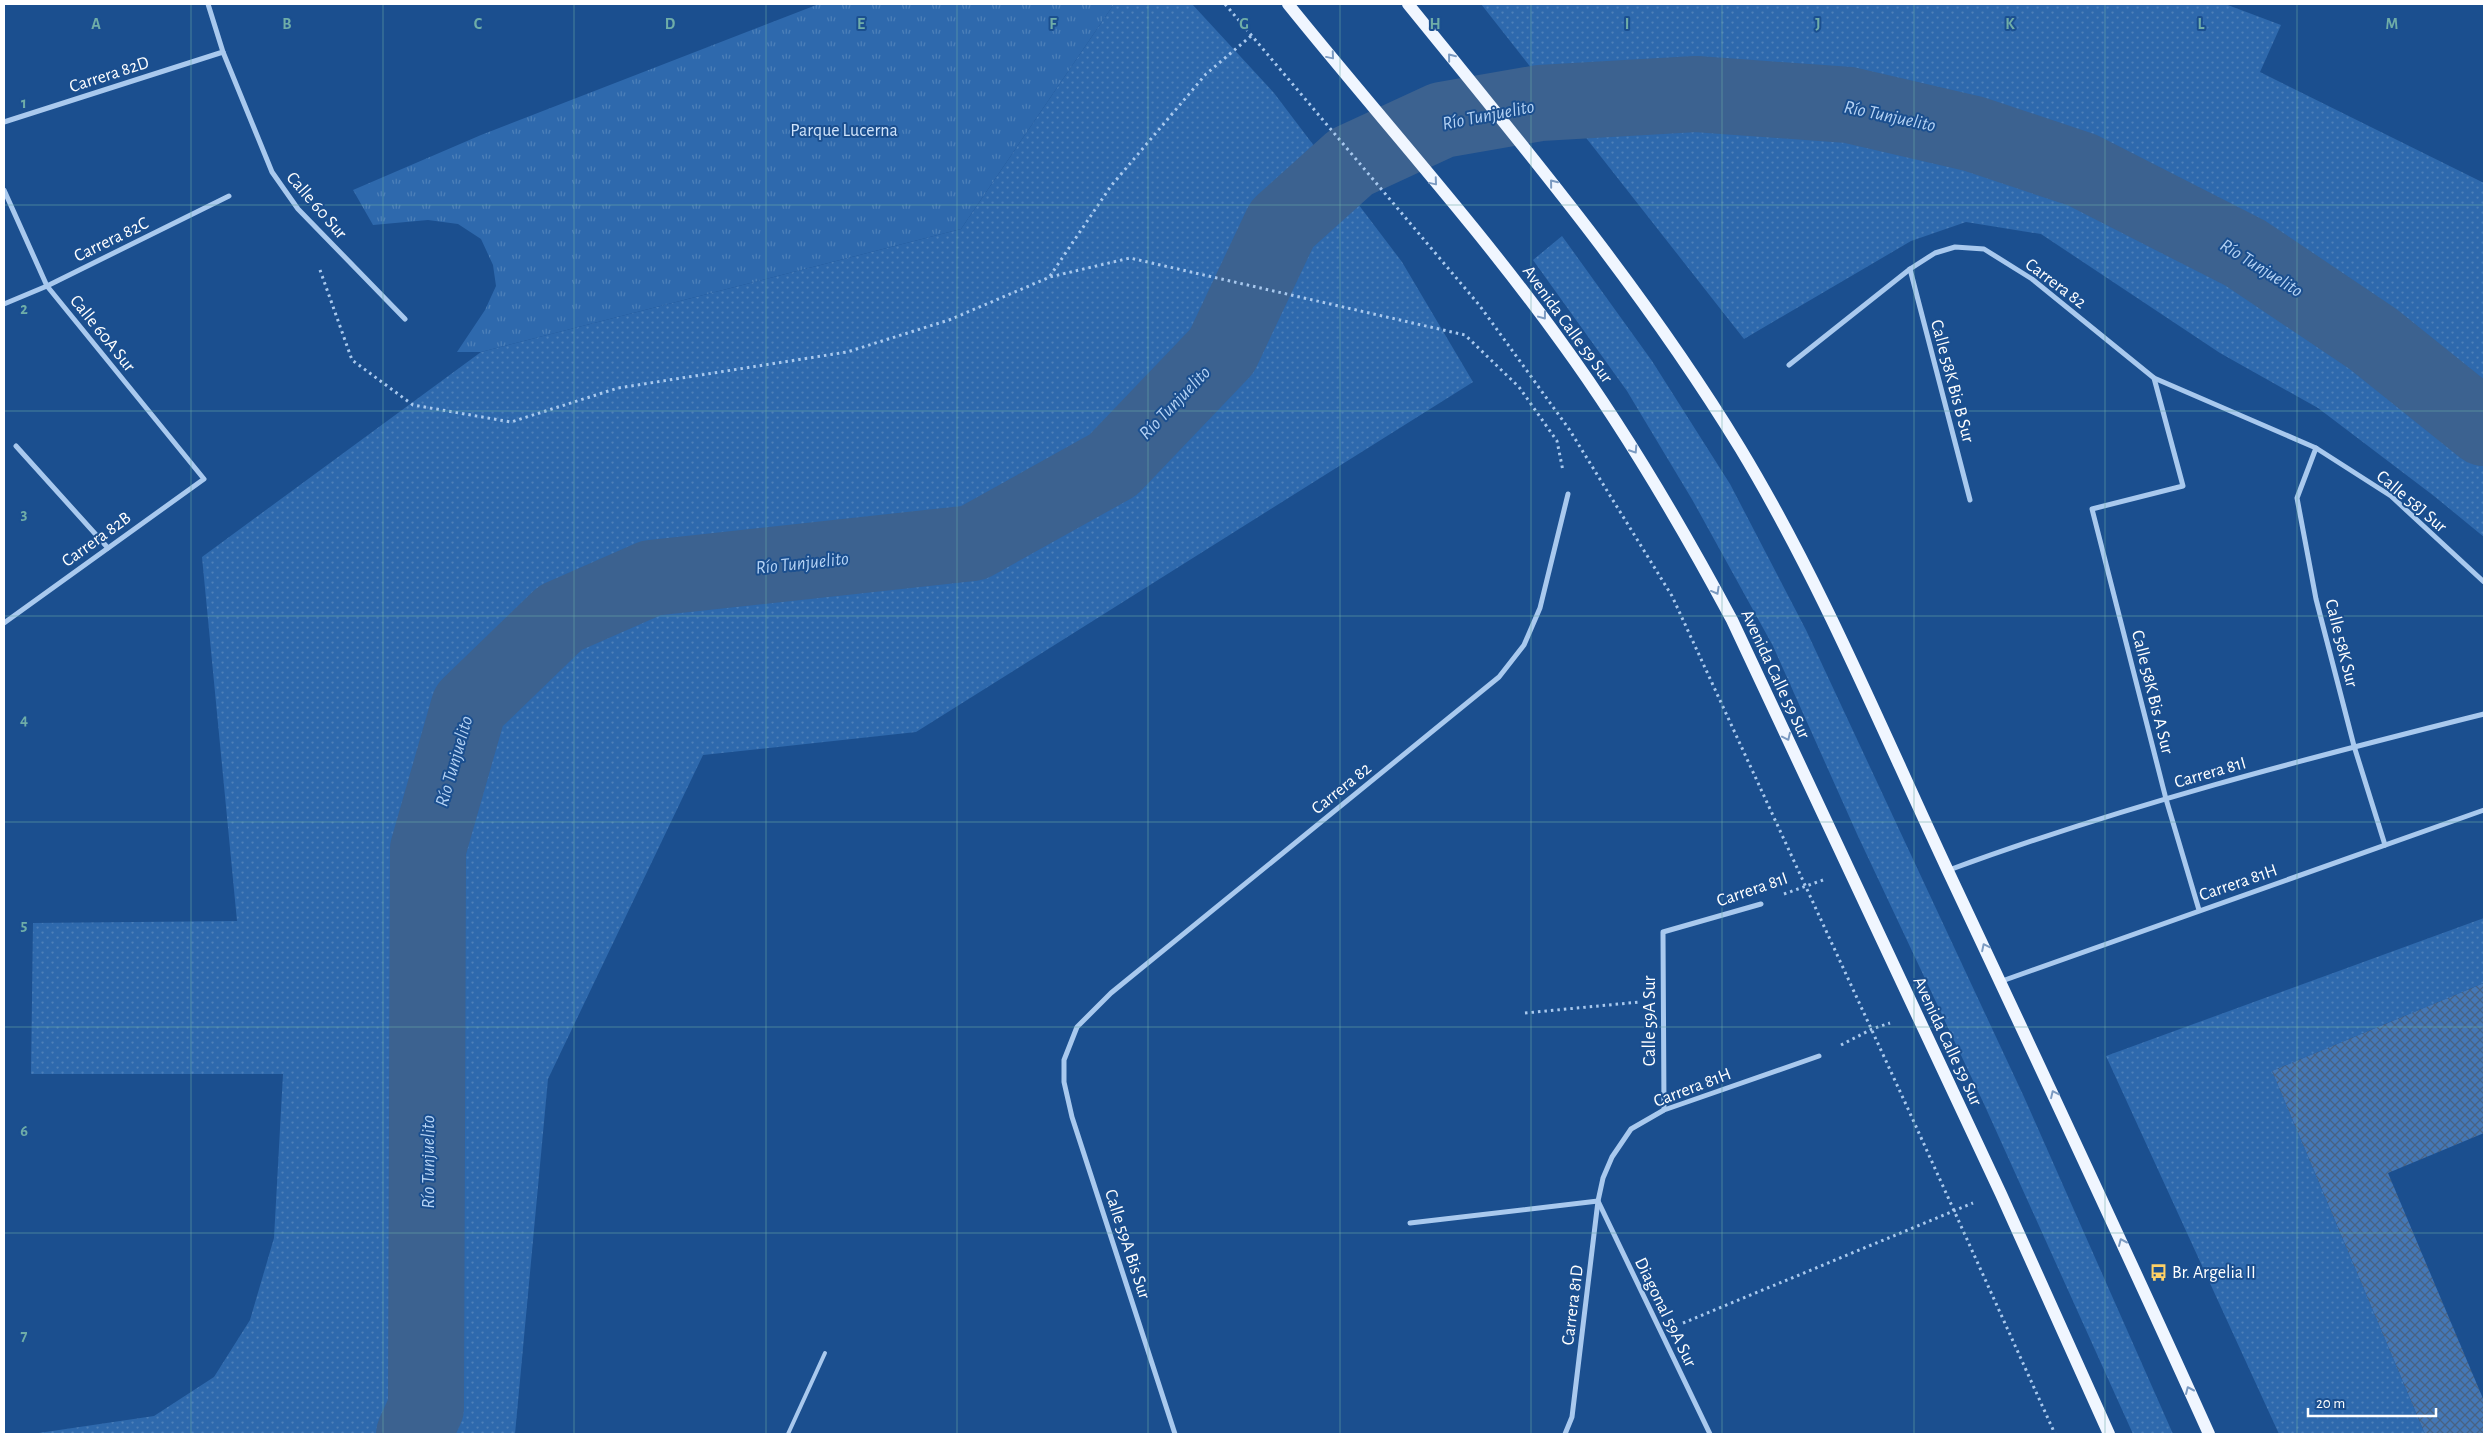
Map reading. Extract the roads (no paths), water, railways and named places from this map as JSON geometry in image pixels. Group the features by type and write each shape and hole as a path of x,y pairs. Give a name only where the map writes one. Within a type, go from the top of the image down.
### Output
{"main road":[{"name":"Avenida Calle 59 Sur","path":"1288,4 1513,277 1602,399 1691,544 1732,620 2001,1194 2109,1434"},
{"path":"1408,4 1584,221 1691,370 1740,448 1789,534 1860,676 2209,1434"}],"street":[{"name":"Calle 60 Sur","path":"208,4 223,52 272,172 298,209 405,319"},
{"name":"Carrera 82D","path":"4,122 223,52"},
{"name":"Calle 60A Sur","path":"4,190 47,286 204,479"},
{"name":"Carrera 82C","path":"4,304 47,286 229,196"},
{"name":"Carrera 82","path":"1789,365 1910,269 1935,253 1955,247 1984,249 2032,279 2154,378 2316,448"},
{"name":"Calle 58K Bis B Sur","path":"1910,269 1970,500"},
{"name":"Calle 58K Bis A Sur","path":"2154,378 2183,486 2092,509 2166,798 2199,910"},
{"path":"16,446 108,548"},
{"name":"Calle 58J Sur","path":"2316,448 2390,496 2484,582"},
{"name":"Calle 58K Sur","path":"2316,448 2296,498 2316,599 2354,746 2385,845"},
{"name":"Carrera 82B","path":"4,622 204,479"},
{"name":"Carrera 82","path":"1064,1060 1077,1028 1111,993 1499,677 1524,645 1540,608 1568,494"},
{"name":"Carrera 81I","path":"1948,870 2166,798 2354,746 2484,714"},
{"name":"Carrera 81H","path":"2002,981 2484,810"},
{"name":"Carrera 81I","path":"1663,932 1761,904"},
{"name":"Calle 59A Sur","path":"1663,932 1664,1110"},
{"name":"Carrera 81H","path":"1603,1178 1612,1157 1631,1129 1664,1110 1819,1056"},
{"name":"Calle 59A Bis Sur","path":"1064,1060 1064,1082 1072,1117 1175,1434"},
{"name":"Carrera 81D","path":"1565,1434 1572,1417 1598,1201 1603,1178"},
{"path":"1410,1222 1598,1201"},
{"name":"Diagonal 59A Sur","path":"1598,1201 1710,1434"}],"lane":[{"path":"788,1434 825,1353"}],"waterway":[{"name":"Río Tunjuelito","path":"414,1434 426,1408 428,849 469,706 560,618 651,578 973,543 1113,465 1222,351 1282,224 1351,162 1442,120 1540,103 1696,94 1849,105 1974,134 2082,170 2245,253 2373,339 2484,428"}],"place":[{"name":"Br. Argelia II","path":"2158,1272"}],"park label":[{"name":"Parque Lucerna","path":"844,130"}]}
